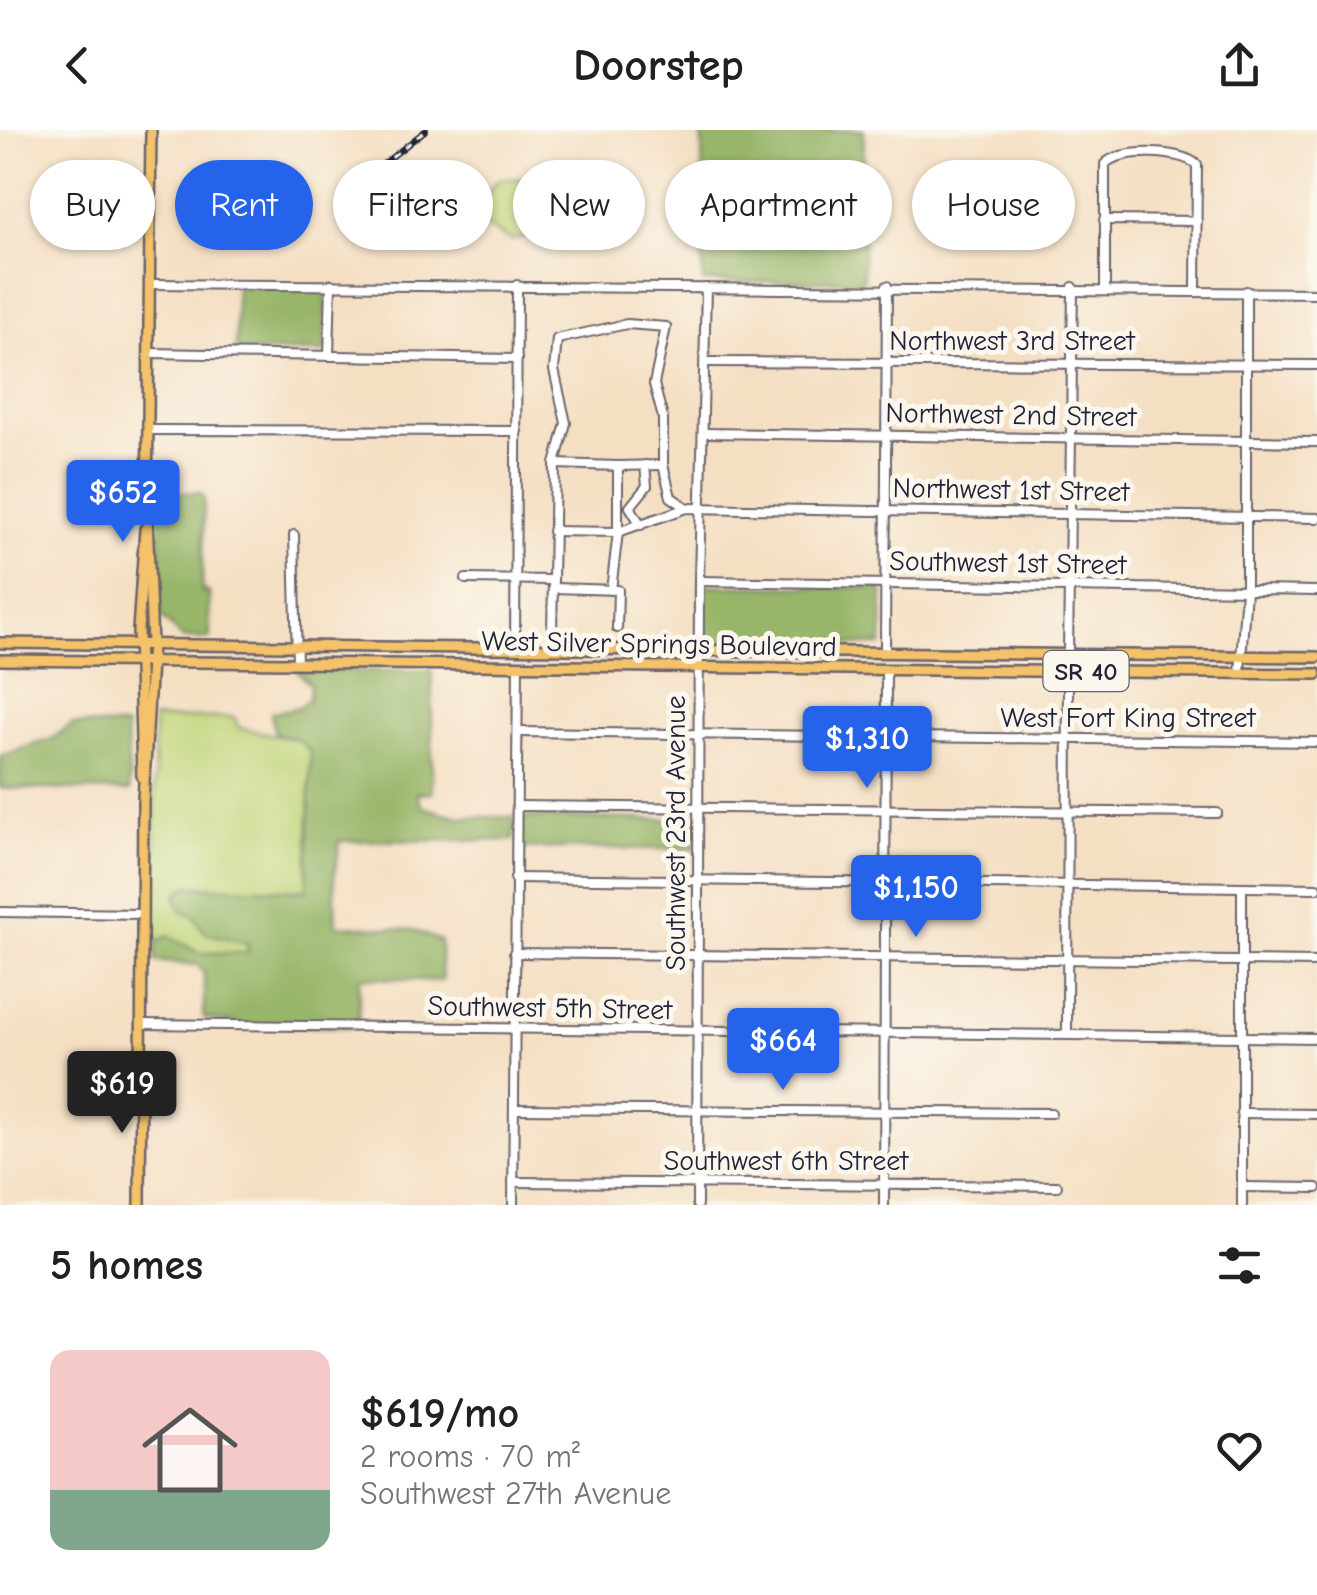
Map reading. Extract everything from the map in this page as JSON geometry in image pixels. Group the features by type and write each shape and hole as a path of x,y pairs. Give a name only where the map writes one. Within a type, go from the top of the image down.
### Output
{"main road":[{"path":"143,800 152,661 147,516 151,130"},
{"path":"140,1205 143,800 138,644 140,562 147,516"},
{"name":"West Silver Springs Boulevard","path":"3,642 1317,656"},
{"path":"490,664 515,648"},
{"path":"518,666 522,657 549,648"},
{"path":"807,668 814,663 872,664 886,652"},
{"path":"886,669 902,656 943,657 947,653"},
{"path":"1048,671 1068,654"},
{"path":"1068,671 1087,654"},
{"name":"West Silver Springs Boulevard","path":"0,660 1317,674"}],"street":[{"path":"1105,288 1104,164 1110,158 1185,155 1198,165 1196,290"},
{"path":"1104,220 1198,221"},
{"path":"150,284 887,286 1317,293"},
{"path":"329,356 330,284"},
{"path":"515,648 518,285"},
{"path":"886,652 887,286"},
{"name":"Southwest 23rd Avenue","path":"696,1205 699,581 704,508 706,288"},
{"path":"1068,654 1072,288"},
{"path":"1240,673 1246,590 1246,291"},
{"path":"552,632 555,464 566,423 554,370 557,338 627,324 666,327 654,384 663,418 663,465 669,493 666,513"},
{"path":"149,353 517,359"},
{"name":"Northwest 3rd Street","path":"706,362 1317,364"},
{"path":"149,430 516,432"},
{"name":"Northwest 2nd Street","path":"705,433 1317,442"},
{"path":"555,464 663,465"},
{"path":"611,590 618,532 618,466"},
{"path":"642,526 630,507 647,486 645,466"},
{"path":"647,486 669,493 687,508"},
{"name":"Northwest 1st Street","path":"553,532 618,532 687,508 1317,518"},
{"path":"294,535 297,663"},
{"path":"466,579 515,579 618,590 618,628"},
{"name":"Southwest 1st Street","path":"699,581 1317,591"},
{"path":"513,1205 518,666"},
{"path":"884,1205 886,669"},
{"path":"1066,1034 1068,671"},
{"name":"West Fort King Street","path":"518,732 1317,742"},
{"path":"517,806 1217,813"},
{"path":"515,878 1317,888"},
{"path":"1242,887 1242,1205"},
{"path":"0,912 142,914"},
{"path":"514,953 1317,962"},
{"name":"Southwest 5th Street","path":"143,1024 1317,1038"},
{"path":"514,1108 1051,1113"},
{"path":"1241,1114 1317,1114"},
{"name":"Southwest 6th Street","path":"514,1182 1058,1186"},
{"path":"1242,1188 1317,1188"}],"green space":[{"path":"702,130 864,130 864,160 702,160"},
{"path":"498,179 513,179 513,240 493,230 493,185"},
{"path":"703,250 863,250 863,281 703,282"},
{"path":"236,287 327,287 326,352 236,351"},
{"path":"151,493 201,493 204,498 202,592 209,592 210,639 182,638 159,614 159,534 152,532"},
{"path":"701,585 883,588 882,645 703,643"},
{"path":"297,670 432,671 432,792 417,793 422,807 459,817 514,817 513,840 340,841 334,877 336,925 414,930 440,941 442,981 360,977 358,1027 239,1025 204,1018 204,973 198,965 155,961 156,943 168,936 199,953 248,953 248,943 205,933 194,916 180,910 176,895 187,886 307,890 311,753 299,740 275,733 271,713 300,707 309,699 310,685"},
{"path":"234,717 239,728 299,740 311,753 307,890 187,886 194,915 205,933 248,943 248,953 199,953 168,936 156,943 154,719"},
{"path":"72,724 126,727 130,791 0,788 0,756 52,739"},
{"path":"520,817 695,820 695,849 519,848"}],"railway":[{"path":"388,160 426,130"}]}
